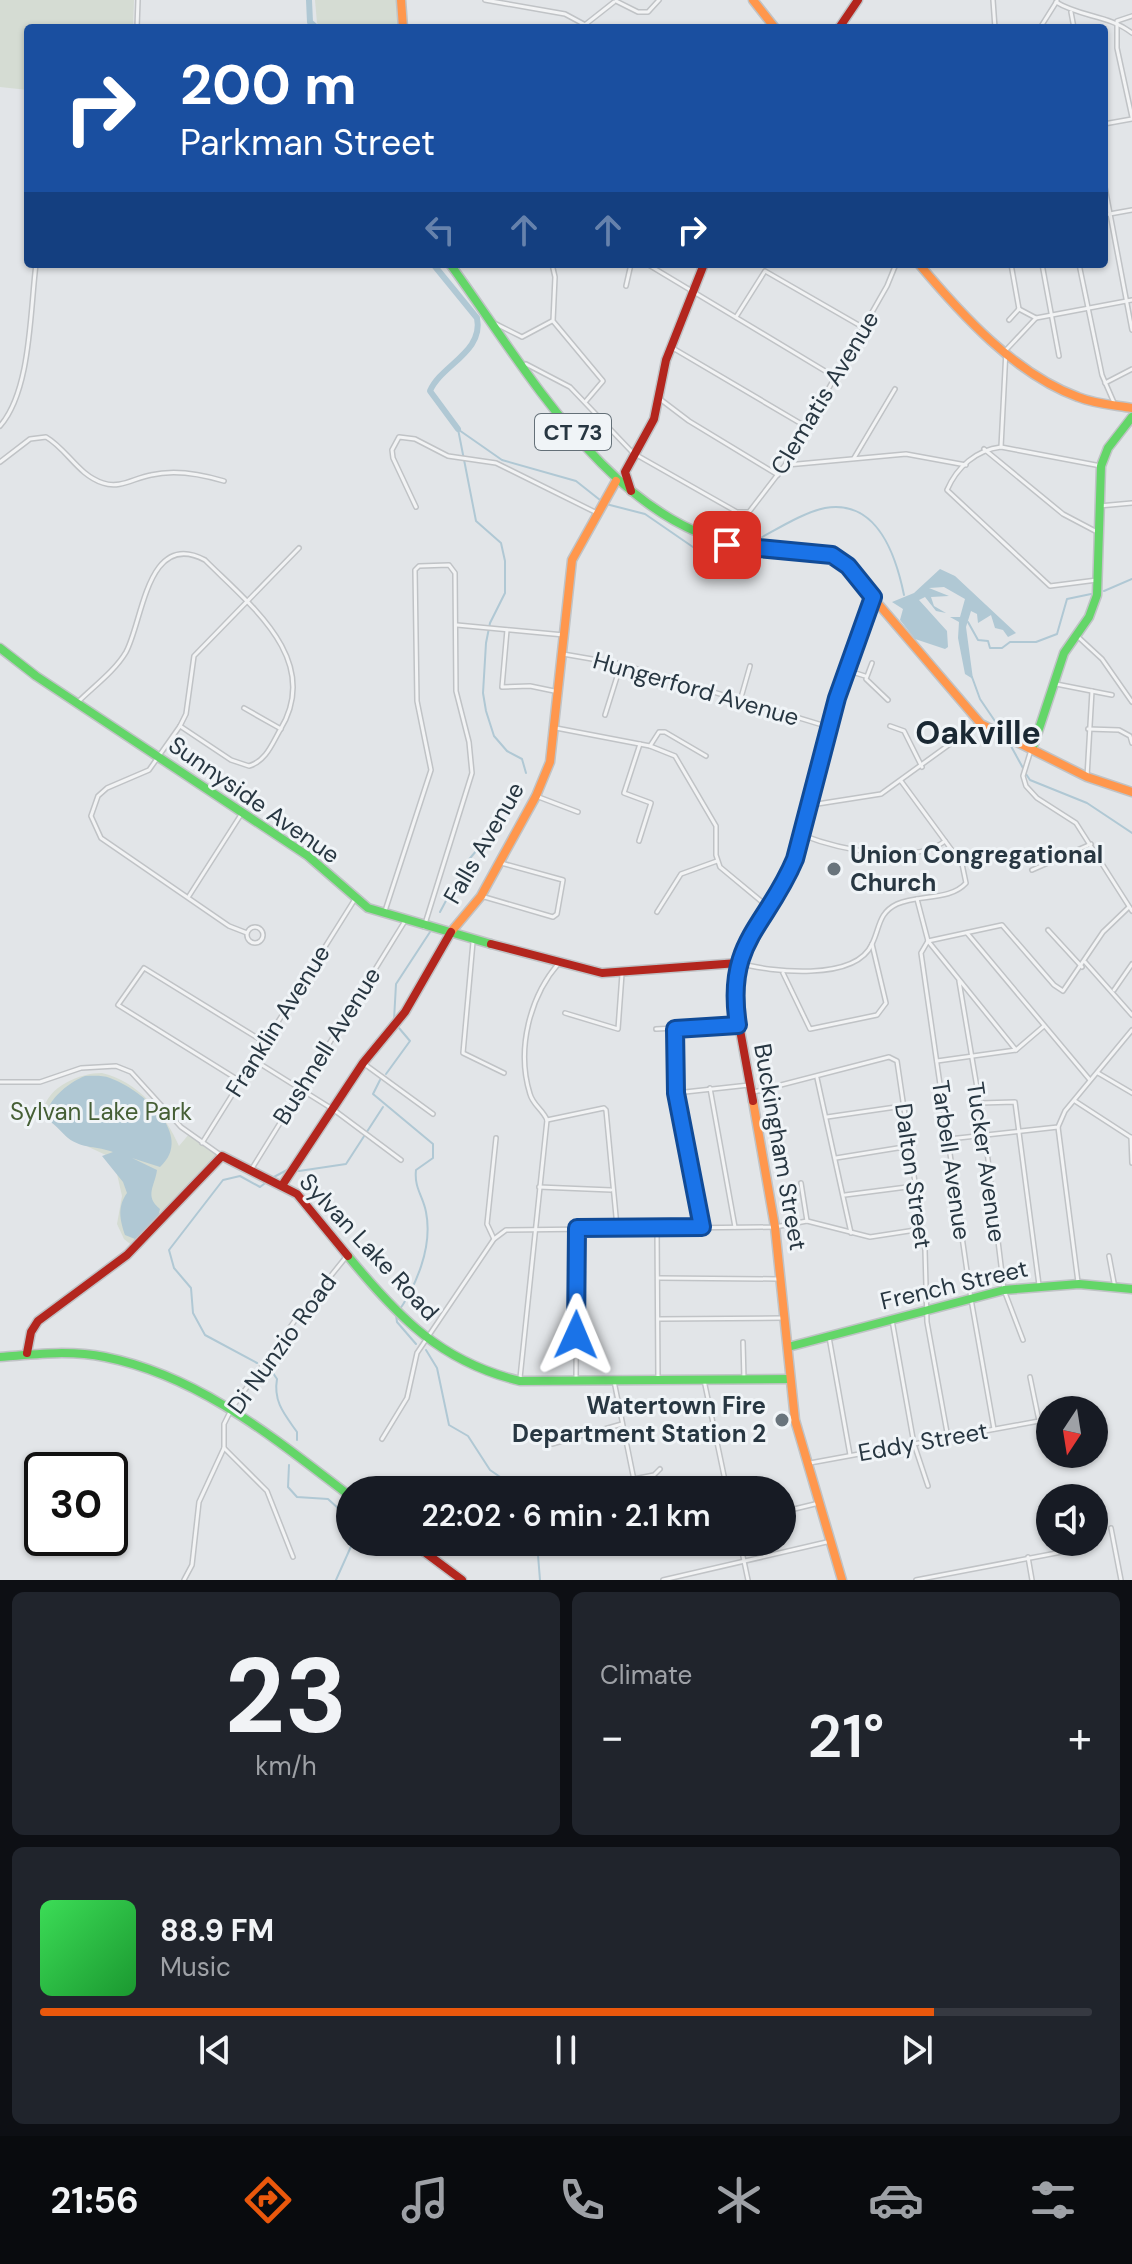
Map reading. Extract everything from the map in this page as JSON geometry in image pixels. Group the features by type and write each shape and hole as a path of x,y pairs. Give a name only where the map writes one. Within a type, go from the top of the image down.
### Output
{"main road":[{"path":"401,0 403,24"},
{"path":"753,0 772,24"},
{"path":"842,24 858,0"},
{"name":"CT 73","path":"453,268 588,453 633,495 702,534 745,548 835,557 873,597 979,723 1033,747 1087,777 1132,792"},
{"path":"633,495 625,478 633,453 654,419 671,347 695,294 703,268"},
{"path":"923,268 965,314 1006,350 1070,395 1124,407 1130,419 1108,448 1101,466 1099,580 1089,617 1064,653 1033,747"},
{"name":"Falls Avenue","path":"283,1184 363,1063 405,1012 445,940 481,896 536,796 550,762 556,728 573,557 616,481"},
{"name":"Buckingham Street","path":"842,1580 806,1463 790,1379 775,1227 734,997 738,963 745,941 786,881 846,670 873,597"},
{"name":"Sunnyside Avenue","path":"0,648 76,703 308,856 355,899 384,914 602,973 622,974 719,962 738,963"},
{"path":"27,1353 31,1332 38,1321 127,1255 222,1156"},
{"name":"Sylvan Lake Road","path":"222,1156 283,1184 297,1194 398,1311 427,1338 496,1379 790,1379"},
{"name":"French Street","path":"788,1347 1004,1290 1079,1284 1132,1289"},
{"path":"0,1357 62,1352 131,1361 167,1373 232,1408 336,1486"},
{"path":"430,1556 462,1580"}],"street":[{"path":"137,24 138,0"},
{"path":"485,0 565,14 582,24"},
{"path":"588,24 616,0 638,12 648,12 659,0"},
{"path":"993,0 995,24"},
{"path":"1042,24 1056,1 1071,12 1117,21 1132,33"},
{"path":"1071,12 1073,24"},
{"path":"1117,21 1132,16"},
{"path":"1108,123 1132,118 1117,48 1117,21"},
{"path":"1108,203 1132,330"},
{"path":"1110,214 1132,210"},
{"path":"0,426 11,411 22,379 36,268"},
{"path":"553,268 553,321 603,381 585,402"},
{"path":"626,286 630,268"},
{"path":"653,268 835,377"},
{"name":"Clematis Avenue","path":"633,453 744,514 749,512 785,465 864,328 894,268"},
{"path":"1012,268 1019,309"},
{"path":"1043,268 1059,356"},
{"path":"1080,268 1105,383 1124,407"},
{"path":"736,318 765,271 864,328"},
{"path":"1001,447 1006,350 1036,318 1132,300"},
{"path":"1019,309 1036,318"},
{"path":"1009,320 1019,309"},
{"path":"493,326 498,323 522,337 553,321"},
{"path":"671,347 807,427"},
{"path":"522,363 548,373 570,387 633,453"},
{"path":"1105,383 1132,369"},
{"path":"854,458 895,389"},
{"path":"658,397 689,421 778,475"},
{"path":"0,462 30,439 46,437 84,472 104,484 125,484 166,473 194,474 224,481"},
{"path":"416,507 393,458 392,450 399,437 415,439 439,453 496,463 598,511"},
{"path":"1099,580 1050,586 947,490 976,453 984,449 1001,447 1101,466"},
{"path":"984,449 1063,514 1099,533"},
{"path":"785,465 906,454 966,465"},
{"path":"1099,506 1132,503"},
{"path":"247,933 229,926 101,838 91,816 98,796 107,788 140,776 158,757 186,714 194,656 299,548"},
{"path":"76,703 124,656 153,575 165,561 177,555 199,557 276,632 284,649 294,701 266,755 249,766 236,764 180,726"},
{"path":"384,914 426,792 431,764 417,701 416,567 454,568 457,697 469,742 472,773 424,927"},
{"path":"457,625 564,635"},
{"path":"507,630 502,687 530,686 559,692"},
{"path":"1076,635 1112,671 1132,702"},
{"name":"Hungerford Avenue","path":"563,654 621,664 829,727"},
{"path":"872,663 866,676 869,683 888,700"},
{"path":"605,715 621,664"},
{"path":"740,701 750,666"},
{"path":"846,670 866,676"},
{"path":"1053,683 1112,695"},
{"path":"1087,777 1092,691"},
{"path":"244,708 281,729"},
{"path":"809,805 881,794 979,723"},
{"path":"890,726 904,731 922,767"},
{"path":"556,728 650,746 675,756 716,826 717,861 768,907"},
{"path":"1088,729 1119,730 1130,736 1132,743"},
{"path":"650,746 659,732 665,732 706,756"},
{"path":"639,841 651,803 624,793 640,744"},
{"path":"928,941 1002,925 1054,985 1063,991 1103,932 1130,909 1076,823 1037,798 1023,779 1033,747"},
{"path":"738,963 783,973 841,966 857,959 872,944 884,913 917,899 952,893 966,883 962,864 901,781"},
{"path":"536,796 578,812"},
{"path":"189,896 242,813"},
{"path":"801,835 828,844 910,854 934,850 945,841"},
{"path":"1032,870 1091,844"},
{"path":"657,912 681,874 717,861"},
{"path":"481,896 555,917 563,880 497,862"},
{"name":"Franklin Avenue","path":"202,1143 355,899"},
{"path":"917,899 928,941 1016,1050"},
{"name":"Bushnell Avenue","path":"250,1171 405,921"},
{"path":"1048,930 1082,967"},
{"path":"967,933 1091,1081"},
{"path":"474,938 463,1053 504,1073"},
{"name":"Tarbell Avenue","path":"928,941 921,953 971,1299 994,1429"},
{"path":"783,973 810,1029 877,1015 886,1003 872,944"},
{"path":"520,1381 547,1120 530,1096 526,1061 533,1001 545,979 561,960"},
{"path":"1085,962 1132,1015"},
{"path":"1113,992 1132,964"},
{"path":"240,1081 118,1005 144,968 264,1042"},
{"path":"565,1013 618,1029 622,974"},
{"name":"Tucker Avenue","path":"959,981 985,1135 1004,1290 1023,1340"},
{"path":"656,1029 738,1025"},
{"path":"937,1061 1016,1050 1044,1026"},
{"path":"675,1029 676,1093 702,1227"},
{"path":"1079,1284 1058,1127 1132,1030"},
{"name":"Dalton Street","path":"817,1078 894,1057 922,1229 927,1309 948,1438"},
{"path":"254,1060 334,1110 401,1160"},
{"path":"363,1063 433,1114"},
{"name":"Sylvan Lake Road","path":"0,1082 40,1082 81,1068 116,1066 131,1072 181,1127 222,1156"},
{"path":"1098,1073 1132,1093"},
{"path":"676,1093 710,1088 750,1089 817,1078 851,1233"},
{"path":"710,1088 735,1227"},
{"path":"1075,1101 1131,1138 1132,1163"},
{"path":"979,1103 1015,1102 1039,1285"},
{"path":"827,1117 903,1106"},
{"path":"547,1120 604,1108 617,1227"},
{"path":"948,1140 1058,1127"},
{"path":"494,1239 487,1224 496,1138"},
{"path":"836,1158 910,1146"},
{"path":"801,1183 807,1221"},
{"path":"845,1195 915,1186"},
{"path":"539,1187 613,1191"},
{"path":"382,1439 407,1398 412,1369 427,1338 494,1239 515,1227 775,1227 807,1221 870,1237 922,1229"},
{"path":"576,1381 577,1228"},
{"path":"657,1228 658,1380"},
{"name":"Di Nunzio Road","path":"293,1557 267,1491 224,1448 224,1424 232,1408 296,1319 349,1254"},
{"path":"1109,1256 1115,1288"},
{"path":"659,1278 782,1279"},
{"path":"659,1319 785,1318"},
{"path":"892,1320 919,1469 928,1486"},
{"path":"829,1337 850,1455"},
{"path":"743,1342 744,1380"},
{"name":"Eddy Street","path":"806,1463 1039,1421 1030,1377"},
{"path":"704,1380 724,1476"},
{"path":"614,1381 633,1476"},
{"path":"552,1444 622,1424"},
{"path":"184,1580 192,1565 199,1502 224,1448"},
{"path":"649,1476 660,1469"},
{"path":"796,1509 819,1503"},
{"path":"1111,1528 1121,1580"},
{"path":"663,1580 831,1541"},
{"path":"743,1556 748,1580"},
{"path":"916,1580 940,1578 1036,1556"},
{"path":"1028,1557 1032,1580"}],"green space":[{"path":"0,0 134,0 133,24 24,24 24,90 0,87"},
{"path":"315,0 396,0 398,24 317,23"},
{"name":"Sylvan Lake Park","path":"102,1073 127,1083 148,1100 166,1122 179,1146 190,1133 218,1155 134,1247 124,1239 117,1224 122,1196 115,1165 108,1156 67,1137 43,1111 46,1102 58,1088 75,1078"}],"water":[{"path":"940,569 955,576 1016,633 1008,637 1003,630 995,628 991,615 978,623 977,614 971,611 966,627 973,679 965,674 958,638 959,622 950,617 960,617 965,599 944,587 929,588 949,596 931,597 934,606 946,613 936,611 925,597 919,600 947,631 948,647 945,649 915,639 900,620 903,609 892,602 914,593"},
{"name":"Sylvan Lake Park","path":"85,1076 107,1077 136,1092 160,1115 172,1141 169,1154 160,1167 132,1158 157,1170 151,1195 160,1209 158,1217 135,1239 125,1235 122,1224 120,1214 127,1193 123,1182 102,1156 113,1152 73,1142 48,1120 47,1113 53,1100"}],"waterway":[{"path":"309,0 312,24"},
{"path":"436,268 477,318 474,340 430,391 458,429"},
{"path":"458,429 476,521 501,543 505,561 505,593 490,623 486,643 483,693 486,711 494,736 507,751 522,759 526,773"},
{"path":"459,430 502,460 576,481 600,500"},
{"path":"606,504 645,514 706,556"},
{"path":"751,543 816,510 843,508 859,512 871,521 889,548 904,595"},
{"path":"1104,591 1132,579"},
{"path":"968,622 978,640 988,641 990,648 1002,648 1010,642 1036,642 1057,634 1067,599 1091,594"},
{"path":"972,677 980,699 1001,730"},
{"path":"1007,739 1023,768"},
{"path":"1026,774 1030,780 1087,803 1132,833"},
{"path":"440,912 466,863 503,819"},
{"path":"394,1020 396,984 430,932"},
{"path":"386,1074 410,1041 399,1028"},
{"path":"380,1080 373,1094 433,1144 433,1158 416,1170 416,1182 428,1225 425,1253 410,1292 396,1315 397,1322 416,1344"},
{"path":"299,1171 346,1164 383,1107"},
{"path":"272,1178 287,1170"},
{"path":"257,1363 205,1335 193,1313 191,1288 174,1268 169,1250 223,1180 240,1176 260,1187 268,1181"},
{"path":"426,1350 437,1368 449,1425 468,1436 490,1470 499,1476"},
{"path":"271,1370 277,1379 278,1401 297,1432 297,1440"},
{"path":"289,1465 288,1487 297,1497 328,1499 336,1506"},
{"path":"336,1580 347,1556"},
{"path":"538,1556 540,1580"}],"traffic: fast":[{"path":"453,268 542,394 615,477 657,510 702,534 751,547"},
{"path":"1033,747 1064,653 1089,617 1097,595 1101,466 1108,448 1132,417"},
{"path":"0,648 36,676 308,856 368,908 491,944"},
{"path":"348,1256 385,1299 423,1334 467,1362 520,1381 790,1379"},
{"path":"788,1347 1004,1290 1079,1284 1132,1289"},
{"path":"0,1357 79,1354 140,1366 204,1394 235,1412 336,1485"}],"traffic: slow":[{"path":"401,0 403,24"},
{"path":"753,0 772,24"},
{"path":"922,268 971,322 1032,374 1084,399 1132,408"},
{"path":"451,932 481,896 536,796 550,762 572,560 616,481"},
{"path":"751,547 839,558 981,724 1087,777 1132,792"},
{"path":"753,1101 775,1227 795,1420 842,1580"}],"traffic: jam":[{"path":"842,24 858,0"},
{"path":"631,491 625,472 654,419 666,360 702,268"},
{"path":"753,1101 734,997 736,976 748,940 795,859 837,698 873,597"},
{"path":"283,1184 363,1063 405,1012 451,932"},
{"path":"491,944 602,973 738,963"},
{"path":"27,1353 31,1332 38,1321 127,1255 222,1156 297,1194 348,1256"},
{"path":"430,1556 462,1580"}],"place":[{"name":"Union Congregational Church","path":"834,869"},
{"name":"Watertown Fire Department Station 2","path":"782,1420"}],"district":[{"name":"Oakville","path":"978,733"}],"route":[{"path":"576,1335 577,1228 702,1227 676,1093 675,1029 738,1025 734,997 738,963 745,941 786,881 795,859 837,698 873,597 848,566 832,555 727,545"}]}
